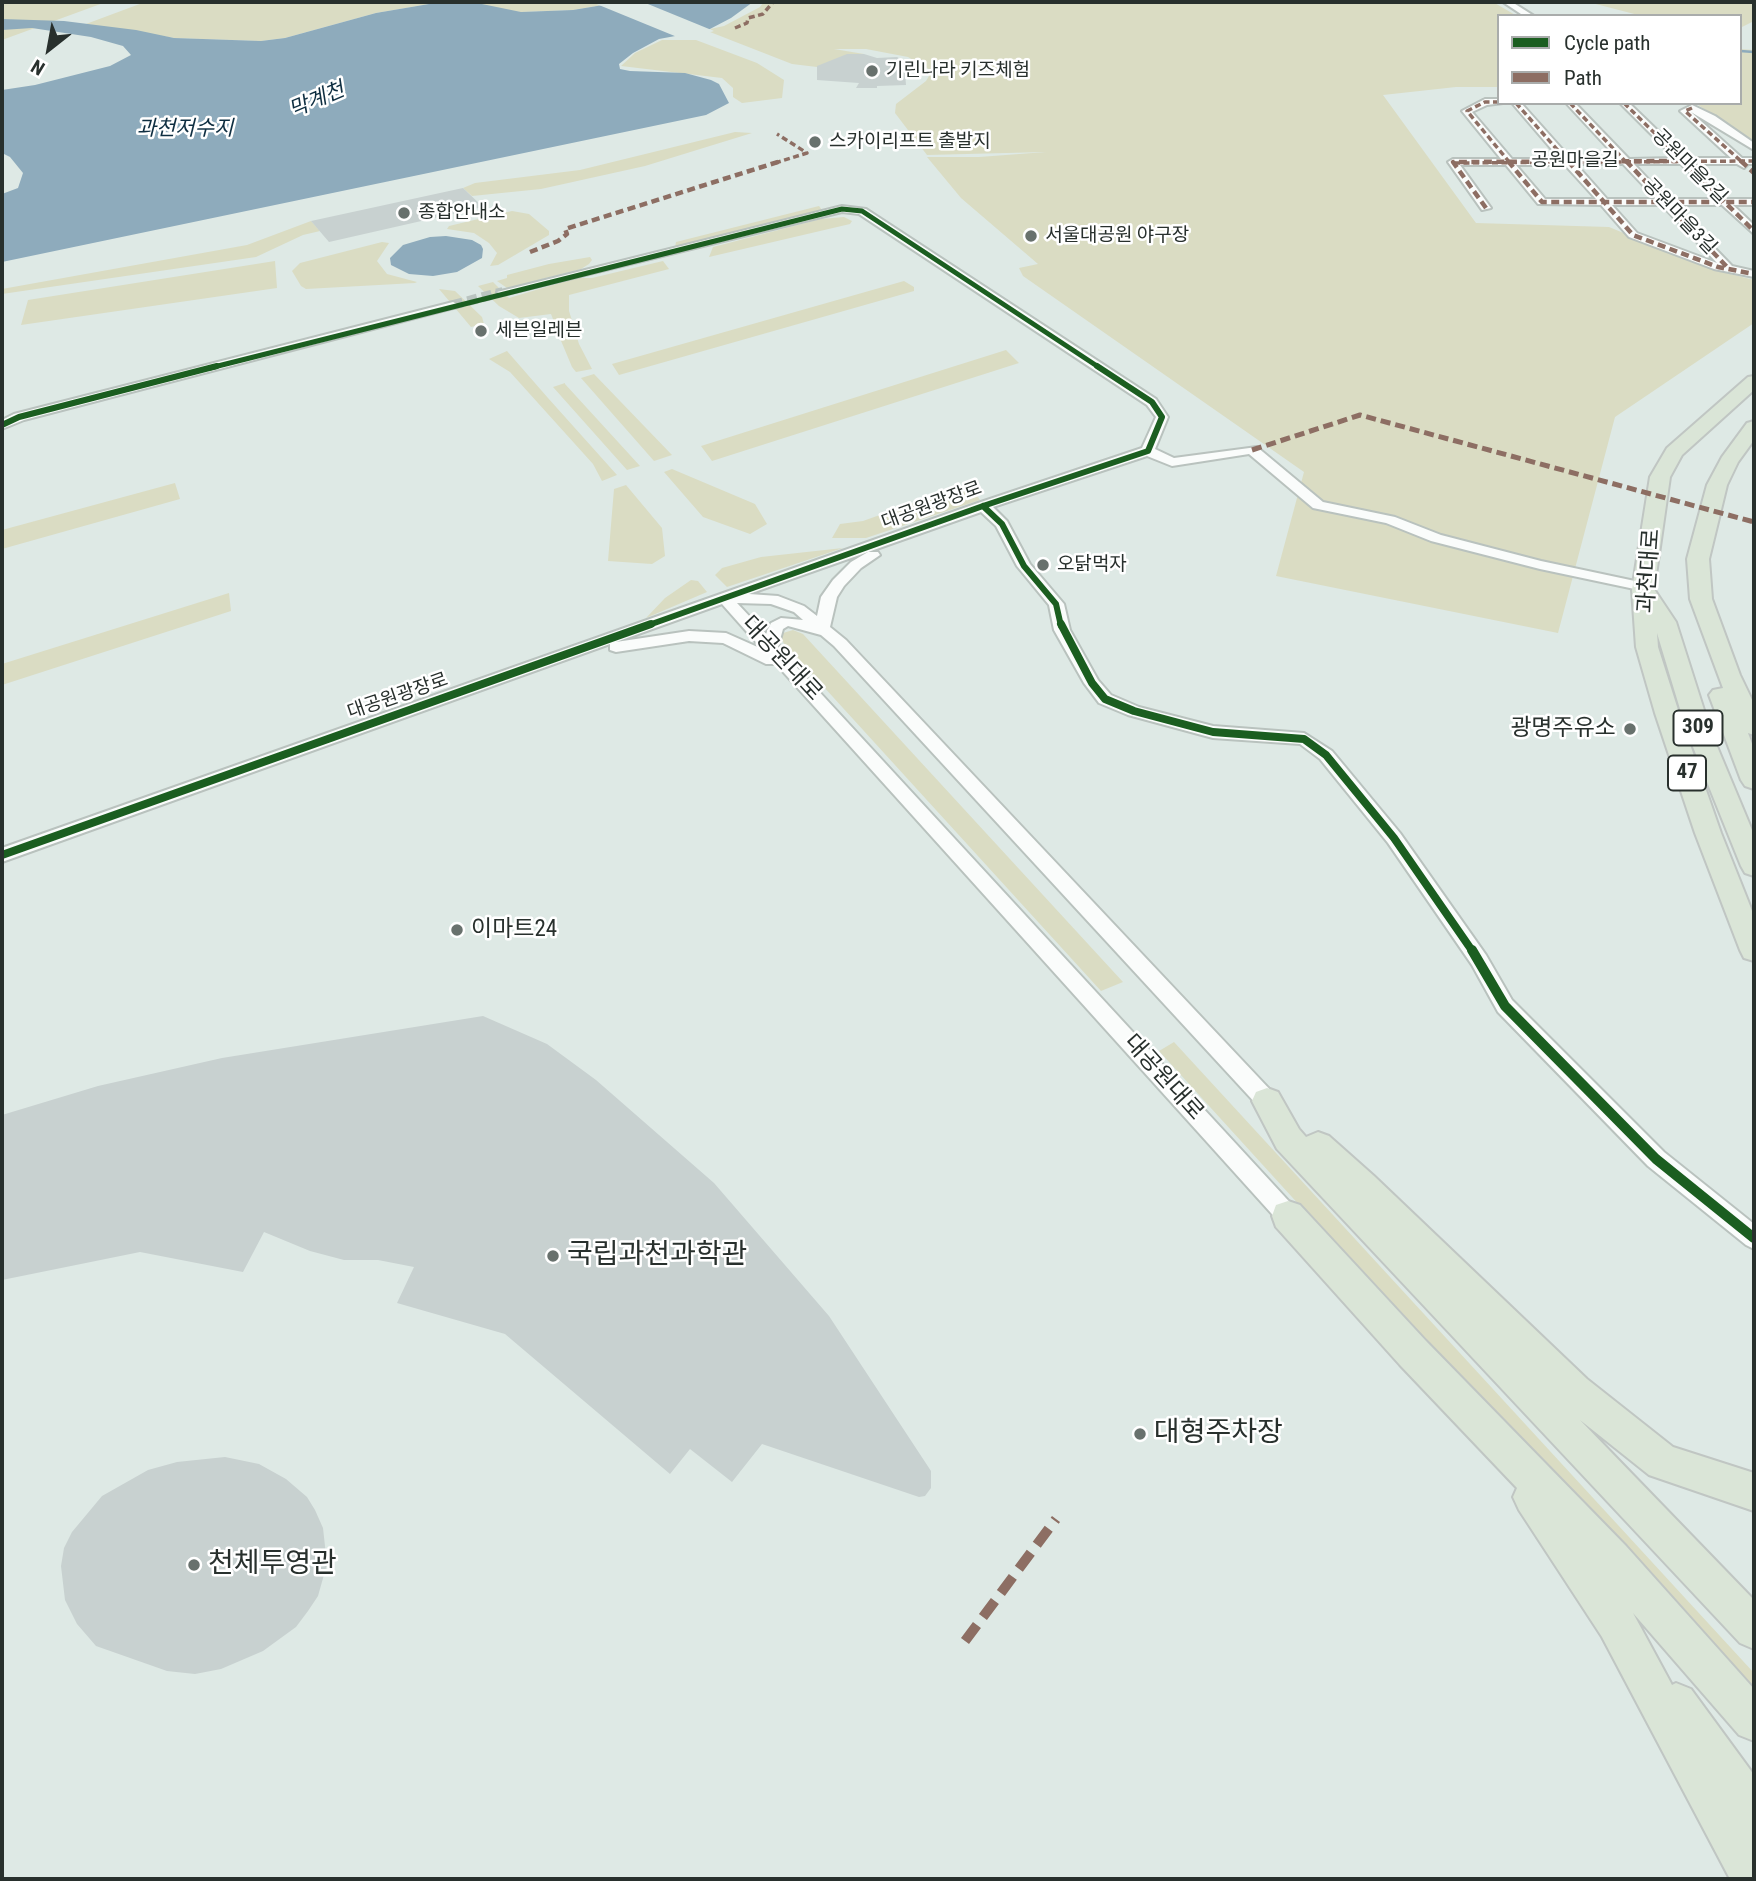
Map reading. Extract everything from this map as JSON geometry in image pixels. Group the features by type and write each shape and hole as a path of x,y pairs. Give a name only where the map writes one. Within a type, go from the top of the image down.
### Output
{"highway":[{"name":"과천대로","path":"1754,381 1674,452 1660,477 1644,588 1647,647 1667,713 1708,833 1754,950"},
{"name":"과천대로","path":"1754,427 1729,461 1710,505 1698,559 1701,599 1728,675 1754,727"},
{"name":"309","path":"1644,588 1665,622 1699,732 1754,866"},
{"name":"309","path":"1701,599 1696,629 1754,780"},
{"path":"1267,1101 1363,1186 1573,1392 1662,1462 1754,1492"},
{"path":"1267,1101 1288,1139 1754,1629"},
{"path":"1288,1216 1413,1353 1612,1560 1754,1720"},
{"path":"1492,1436 1616,1623 1754,1811"},
{"path":"1616,1623 1754,1879"}],"street":[{"path":"1507,2 1527,14"},
{"path":"1497,102 1485,102 1467,111 1542,202 1754,202"},
{"path":"1518,105 1633,235 1730,271 1754,274"},
{"name":"공원마을3길","path":"1572,105 1730,271"},
{"name":"공원마을2길","path":"1626,105 1754,230"},
{"path":"1685,105 1712,118 1754,147"},
{"path":"1692,108 1685,111 1754,173"},
{"name":"공원마을길","path":"1486,208 1453,162 1754,161"},
{"path":"503,292 842,208 862,211 1152,402 1162,417 1148,451 1172,462 1252,450 1318,505 1390,520 1436,538 1500,555 1644,588"},
{"path":"2,425 19,418 453,305"},
{"name":"대공원광장로","path":"2,855 983,506 1148,451"},
{"path":"983,506 1002,524 1024,566 1056,604 1062,630 1092,683 1105,699 1134,711 1213,732 1304,739 1326,755 1394,838 1479,960 1506,1006 1656,1158 1754,1238"},
{"path":"822,628 829,597 838,583 856,565 909,533"},
{"name":"대공원대로","path":"725,599 773,599 799,609 839,643 1267,1101"},
{"name":"대공원대로","path":"725,599 1288,1216"},
{"path":"769,649 776,626 786,621 804,625 839,643"},
{"path":"580,651 689,636 726,638 762,653 800,679"}],"green space":[{"path":"2,2 106,2 2,40"},
{"path":"145,2 621,2 573,10 521,12 429,4 376,13 285,38 261,41 174,38 86,24"},
{"path":"764,2 1493,2 1514,14 1497,14 1497,87 1456,87 1383,95 1476,223 1609,227 1711,269 1754,280 1754,323 1615,417 1558,633 1276,576 1304,472 1023,276 1019,268 1038,264 961,198 927,157 979,157 1046,152 927,155 895,113 896,104 926,81 932,71 908,57 866,49 834,49 864,54 853,56 839,66 792,64 710,32 713,31 710,29 724,26 760,7"},
{"path":"1588,2 1754,2 1754,21 1742,27 1742,14 1634,14"},
{"path":"662,40 696,40 757,63 784,80 782,98 742,103 733,97 733,88 722,78 621,66 635,53"},
{"path":"1742,49 1754,50 1754,141 1698,105 1742,105"},
{"path":"735,132 752,133 645,166 541,189 472,196 463,188 475,183 580,170"},
{"path":"819,206 822,210 675,247 676,242"},
{"path":"512,211 529,214 549,231 549,235 498,265 490,266 497,253 489,243 474,233 447,229 449,226"},
{"path":"844,217 852,221 850,224 709,257 713,247 821,219"},
{"path":"311,221 320,231 303,235 256,257 2,294 2,289 247,245"},
{"path":"382,242 389,243 377,261 387,274 417,282 306,289 301,286 292,271 300,263"},
{"path":"590,257 592,260 589,264 581,269 507,288 497,281 507,278 507,275 549,264"},
{"path":"275,261 277,288 21,325 28,300"},
{"path":"663,261 669,269 569,295 569,311 574,327 558,332 551,314 519,318 499,306 478,286 493,282 509,298 576,278 592,278"},
{"path":"904,281 914,287 914,291 619,375 612,364"},
{"path":"439,289 455,291 482,317 484,324 471,327"},
{"path":"575,331 592,369 576,372 572,367 559,336"},
{"path":"1006,350 1019,363 712,461 701,446"},
{"path":"507,351 617,475 602,481 593,464 510,372 489,359"},
{"path":"594,374 672,455 654,461 581,378"},
{"path":"565,383 640,466 627,470 553,387"},
{"path":"672,469 755,504 767,524 750,534 703,517 664,472"},
{"path":"175,483 180,499 2,549 2,530"},
{"path":"626,485 662,528 665,556 652,564 608,561 614,489"},
{"path":"958,487 976,494 980,500 866,538 832,538 840,524 863,521"},
{"path":"843,548 727,587 715,575 722,568 761,557"},
{"path":"691,580 698,581 707,592 646,618 665,598"},
{"path":"229,593 231,611 2,685 2,664"},
{"path":"793,630 803,634 1123,982 1101,991 781,640 783,633"},
{"path":"1174,1042 1754,1673 1754,1711 1526,1454 1159,1051"}],"water":[{"name":"과천저수지","path":"621,2 753,2 708,30 659,39 619,64 620,69 630,71 685,73 711,80 719,84 729,103 706,115 2,262 2,194 18,188 23,173 10,157 2,153 2,90 35,85 110,66 131,55 123,46 91,37 32,28 2,30 2,19 64,21 136,30 174,38 261,41 285,38 376,13 429,4 477,3 521,12 573,10"},
{"path":"446,236 472,240 481,245 482,258 457,272 433,276 409,274 391,265 390,258 403,245 430,237"}],"pier":[{"path":"643,2 714,31 682,39 594,3"}],"building":[{"name":"기린나라 키즈체험","path":"847,54 864,54 877,58 897,57 922,72 905,73 906,85 877,88 856,88 859,83 817,80 817,66"},
{"name":"종합안내소","path":"463,188 483,207 329,242 311,221"},
{"name":"국립과천과학관","path":"483,1016 547,1044 596,1080 714,1183 829,1316 931,1471 931,1488 925,1496 919,1497 762,1444 732,1482 690,1449 670,1474 505,1334 397,1303 414,1267 378,1260 344,1260 310,1251 264,1232 243,1272 140,1252 2,1280 2,1115 98,1086 222,1058"},
{"name":"천체투영관","path":"225,1457 259,1464 286,1479 307,1497 315,1510 323,1528 327,1564 318,1596 308,1611 296,1627 263,1651 221,1669 195,1674 167,1671 96,1646 77,1624 65,1600 61,1566 64,1548 72,1532 102,1496 148,1470 177,1462"}],"waterway":[{"path":"1742,51 1754,52"}],"tunnel":[{"path":"453,305 503,292"}],"marked path":[{"path":"735,28 747,23 748,18 763,14 773,2"},
{"path":"1497,102 1485,102 1467,111 1542,202 1754,202"},
{"path":"1518,105 1633,235 1718,267 1754,274"},
{"path":"1572,105 1728,268"},
{"path":"1626,105 1754,231"},
{"path":"1692,108 1685,111 1754,173"},
{"path":"530,252 558,241 567,234 565,229 807,153 777,134"},
{"path":"1486,208 1453,162 1754,161"},
{"path":"1252,450 1360,415 1754,522"},
{"path":"965,1641 1056,1519"}],"cycle path":[{"path":"2,425 19,417 453,305 842,209 862,211 1152,402 1162,417 1148,451 983,506 2,855"},
{"path":"983,506 1002,524 1024,566 1056,604 1062,630 1092,683 1105,699 1134,711 1213,732 1304,739 1326,755 1394,838 1479,960 1505,1006 1656,1159 1754,1238"}],"place":[{"name":"기린나라 키즈체험","path":"872,71"},
{"name":"스카이리프트 출발지","path":"815,142"},
{"name":"종합안내소","path":"404,213"},
{"name":"서울대공원 야구장","path":"1031,236"},
{"name":"세븐일레븐","path":"481,331"},
{"name":"오닭먹자","path":"1043,565"},
{"name":"광명주유소","path":"1630,729"},
{"name":"이마트24","path":"457,930"},
{"name":"국립과천과학관","path":"553,1256"},
{"name":"대형주차장","path":"1140,1434"},
{"name":"천체투영관","path":"194,1565"}],"water label":[{"name":"막계천","path":"317,101"}]}
